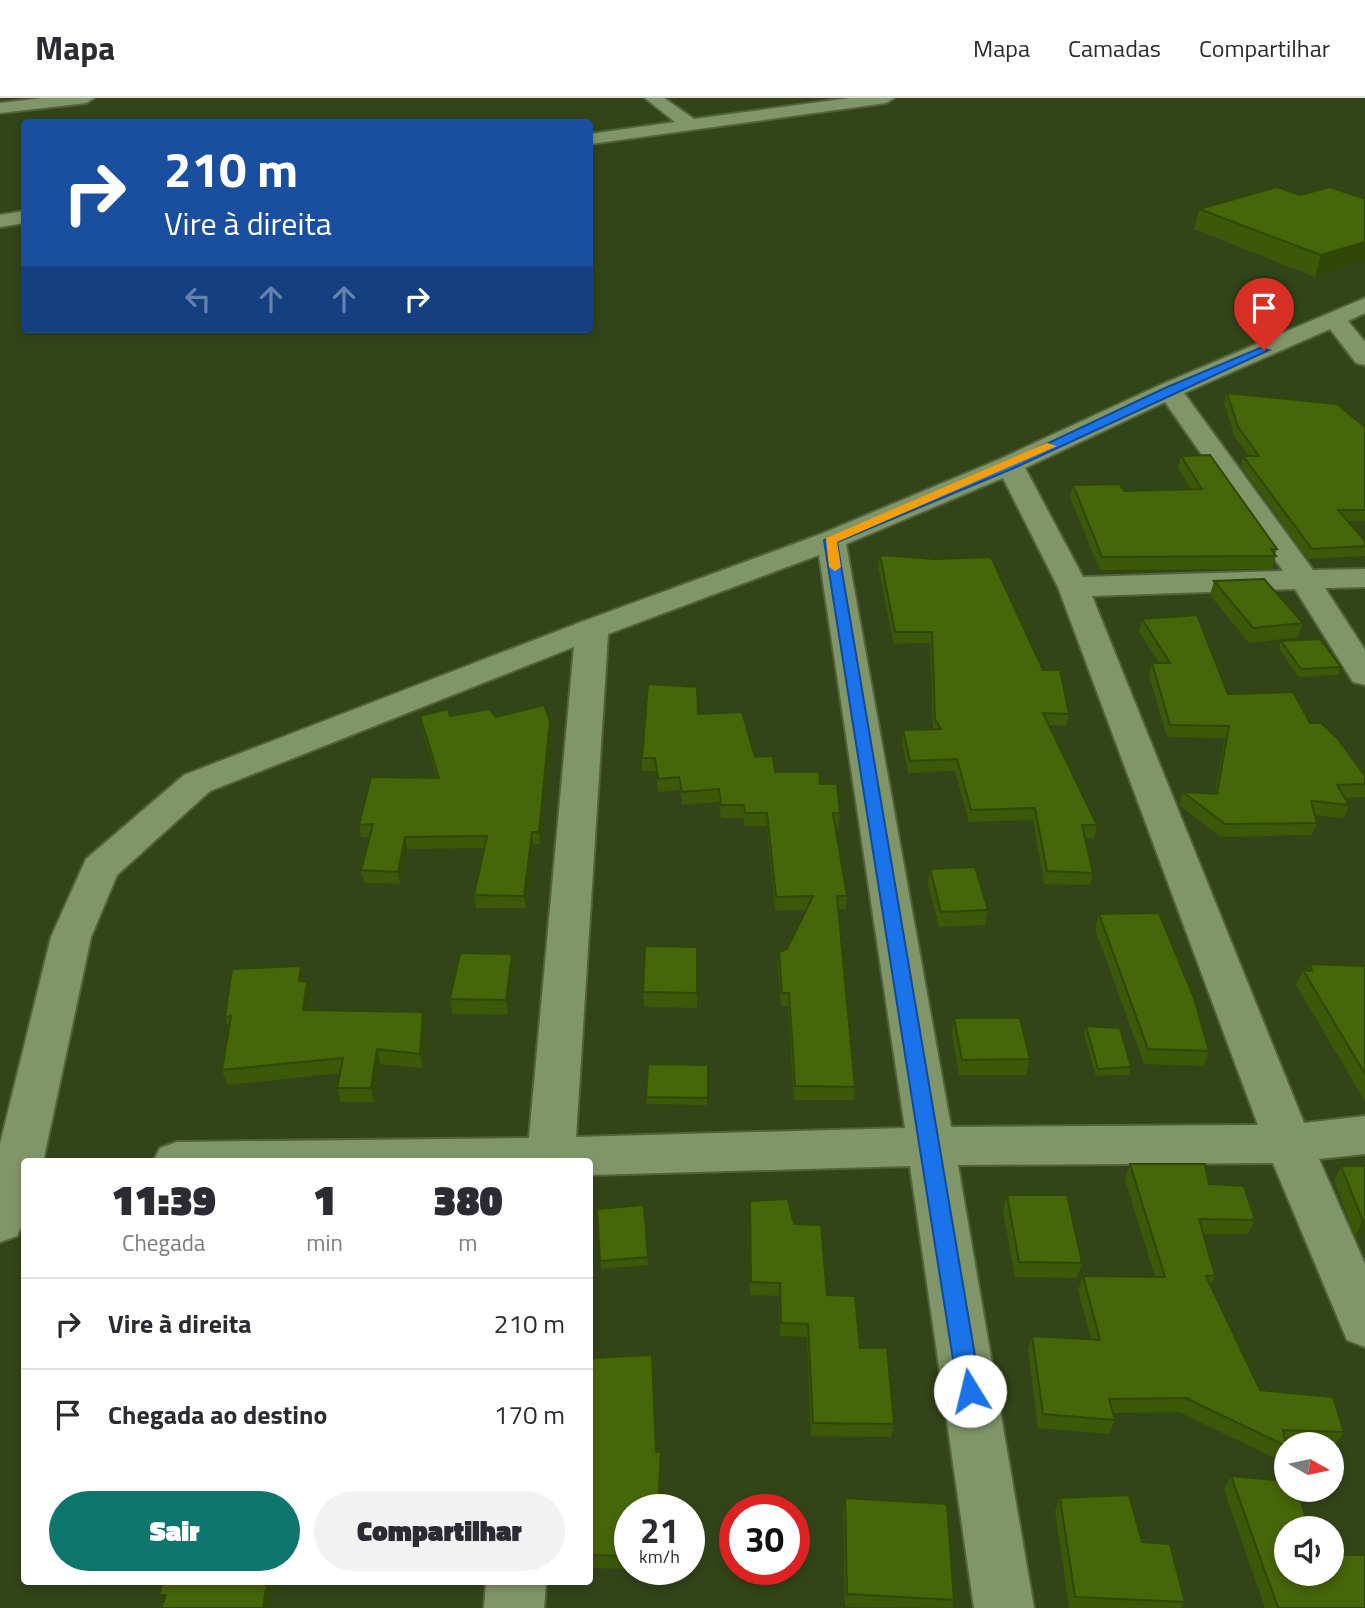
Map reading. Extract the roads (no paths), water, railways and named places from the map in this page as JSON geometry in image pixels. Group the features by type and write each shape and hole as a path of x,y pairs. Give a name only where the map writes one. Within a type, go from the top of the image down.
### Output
{"street":[{"path":"653,98 690,125"},
{"path":"593,139 886,98"},
{"path":"0,108 91,102"},
{"path":"0,221 21,218"},
{"path":"23,1158 71,937 100,868 197,783 592,629 831,540 1010,465 1169,390 1350,320 1365,305"},
{"path":"1350,320 1365,358"},
{"path":"1169,390 1304,580 1365,675"},
{"path":"1010,465 1073,587 1289,1144 1365,1322"},
{"path":"831,540 1004,1608"},
{"path":"1073,587 1365,578"},
{"path":"551,1158 592,629"},
{"path":"593,1158 931,1146 1289,1144 1365,1135"},
{"path":"0,1221 21,1167"},
{"path":"513,1608 516,1585"}]}
